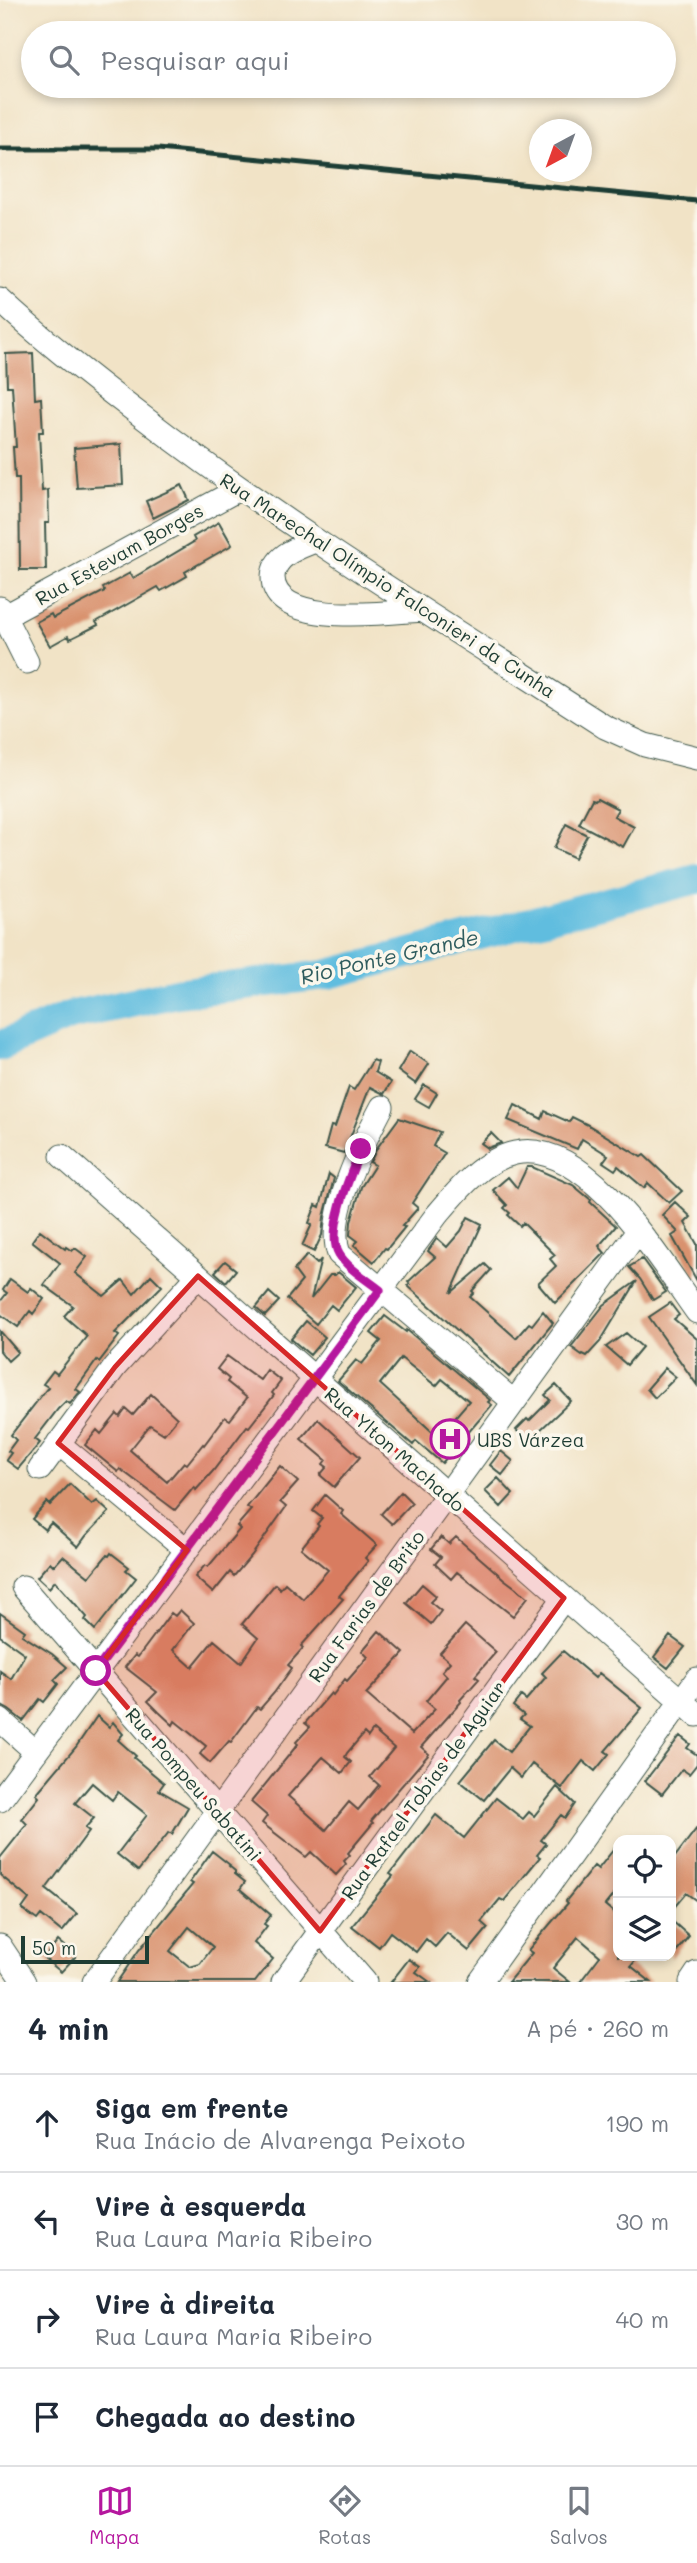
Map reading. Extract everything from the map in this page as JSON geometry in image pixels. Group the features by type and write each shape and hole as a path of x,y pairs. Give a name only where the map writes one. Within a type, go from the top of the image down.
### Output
{"street":[{"name":"Rua Marechal Olímpio Falconieri da Cunha","path":"0,300 103,387 239,489 315,541 624,737 645,746 697,758"},
{"name":"Rua Estevam Borges","path":"1,614 239,489"},
{"path":"315,541 280,559 274,570 273,581 278,593 288,603 308,610 336,614 422,610"},
{"path":"1,614 27,662"},
{"path":"382,1107 349,1178 335,1231 335,1245 339,1254 514,1402"},
{"path":"0,1801 380,1290 458,1191 476,1173 516,1153 544,1155 577,1170 613,1199 697,1311"},
{"name":"Rua Ylton Machado","path":"62,1156 689,1708"},
{"name":"Rua Farias de Brito","path":"94,1982 638,1231"},
{"path":"40,1469 114,1367 198,1276"},
{"path":"58,1443 187,1550"},
{"name":"Rua Pompeu Sabatini","path":"23,1587 365,1982"},
{"name":"Rua Rafael Tobias de Aguiar","path":"283,1982 564,1598"},
{"path":"480,1982 689,1708 697,1679"},
{"path":"0,1720 36,1752"},
{"path":"0,1946 24,1982"},
{"path":"691,1982 697,1973"}],"highlighted area":[{"path":"198,1276 564,1598 320,1931 96,1671 187,1550 58,1443 115,1367"}],"building":[{"path":"33,353 35,399 41,398 43,432 39,432 42,491 48,490 49,523 45,523 46,570 20,570 19,478 15,478 12,386 7,386 6,354"},
{"path":"121,444 123,485 77,488 74,448"},
{"path":"182,485 189,500 153,518 146,501"},
{"path":"219,522 232,545 185,572 187,576 161,591 158,587 96,622 98,625 50,646 36,622 51,614 53,618 105,591 103,588 130,573 133,578 195,541 193,537"},
{"path":"597,798 618,809 614,816 634,827 623,847 579,824 592,799"},
{"path":"566,824 587,835 575,858 554,848"},
{"path":"410,1051 429,1064 416,1084 398,1071"},
{"path":"373,1060 378,1062 375,1072 391,1082 384,1094 370,1087 344,1153 325,1148 331,1126 335,1127 349,1087 354,1090"},
{"path":"424,1085 437,1093 429,1107 415,1099"},
{"path":"515,1105 542,1119 545,1111 569,1122 572,1117 588,1125 641,1157 644,1155 682,1191 669,1203 648,1183 644,1188 618,1166 615,1170 603,1162 608,1155 582,1139 577,1149 508,1120"},
{"path":"399,1118 440,1132 433,1146 445,1153 412,1203 418,1208 374,1262 354,1245 358,1241 350,1235 351,1222 361,1187 375,1165 370,1162"},
{"path":"491,1133 501,1143 488,1148 481,1143"},
{"path":"527,1167 573,1185 616,1226 599,1246 605,1253 555,1303 538,1283 556,1266 550,1259 555,1255 523,1223 520,1226 508,1215 510,1213 504,1208 507,1205 493,1190 508,1177 517,1188"},
{"path":"329,1174 334,1178 322,1235 314,1252 302,1246 312,1224 309,1223 316,1205 320,1207"},
{"path":"675,1202 691,1217 685,1223 697,1244 697,1281 672,1236 678,1232 662,1215"},
{"path":"468,1217 482,1224 451,1293 485,1264 491,1270 472,1291 474,1293 470,1297 516,1338 529,1323 532,1325 543,1311 553,1323 509,1377 408,1286 408,1282 435,1257 428,1251 437,1238 447,1247 461,1231"},
{"path":"40,1230 65,1249 66,1247 72,1251 75,1248 87,1257 75,1273 104,1296 123,1280 134,1294 151,1275 162,1286 115,1333 119,1336 76,1389 80,1392 70,1404 66,1401 58,1409 35,1439 40,1443 18,1469 6,1460 11,1453 8,1451 16,1440 11,1435 48,1387 43,1384 53,1371 57,1374 87,1336 64,1316 73,1306 44,1285 60,1263 32,1241"},
{"path":"307,1255 317,1264 321,1259 311,1299 330,1275 338,1272 356,1287 337,1310 331,1305 316,1324 287,1299 302,1281 294,1270"},
{"path":"642,1259 666,1292 653,1300 629,1267"},
{"path":"225,1261 236,1270 226,1282 215,1272"},
{"path":"10,1279 28,1292 31,1288 44,1299 33,1314 30,1311 18,1327 0,1314 0,1302 7,1293 3,1290"},
{"path":"637,1281 600,1342 587,1356 571,1347 604,1305"},
{"path":"269,1292 279,1301 265,1316 256,1308"},
{"path":"670,1303 679,1315 674,1319 697,1339 697,1385 649,1317"},
{"path":"385,1316 406,1332 407,1330 490,1400 488,1402 492,1405 442,1463 416,1441 413,1445 338,1381 356,1360 362,1364 381,1341 371,1333","holes":["401,1358 436,1386 442,1379 469,1401 438,1437 380,1384"]},
{"path":"306,1321 325,1337 310,1355 291,1339"},
{"path":"0,1331 18,1352 8,1361 0,1351"},
{"path":"626,1333 642,1347 627,1365 606,1347"},
{"path":"227,1356 260,1380 267,1370 281,1381 272,1393 274,1395 213,1471 196,1490 194,1487 175,1510 120,1469 118,1472 85,1445 97,1430 101,1434 117,1414 120,1417 126,1409 133,1415 151,1394 177,1418 164,1434 150,1425 130,1450 167,1482 184,1462 187,1464 204,1445 225,1417 230,1420 247,1398 227,1382 229,1379 217,1369"},
{"path":"665,1368 676,1377 655,1398 647,1389"},
{"path":"556,1385 571,1401 539,1431 542,1434 532,1445 516,1430 550,1400 545,1395"},
{"path":"318,1419 360,1457 334,1487 320,1475 327,1467 323,1464 326,1460 301,1439"},
{"path":"501,1451 513,1461 502,1475 490,1465"},
{"path":"280,1466 298,1482 280,1502 286,1507 252,1555 234,1576 230,1572 213,1593 195,1577 205,1565 208,1567 240,1529 237,1526 251,1510 247,1507"},
{"path":"498,1478 513,1494 501,1507 485,1491"},
{"path":"70,1484 92,1505 97,1501 109,1512 78,1547 51,1523 45,1530 32,1519 47,1502 50,1505"},
{"path":"401,1492 412,1503 392,1524 381,1514"},
{"path":"325,1495 343,1511 341,1514 377,1545 365,1558 368,1561 339,1596 343,1599 301,1646 303,1648 288,1665 292,1668 274,1693 260,1709 257,1707 231,1742 229,1741 210,1763 200,1754 206,1746 175,1721 173,1725 159,1712 148,1701 157,1692 125,1667 135,1655 138,1657 171,1613 175,1616 180,1610 194,1623 173,1650 192,1667 214,1640 241,1663 258,1638 242,1624 275,1584 280,1589 285,1583 303,1599 328,1570 301,1548 319,1526 317,1524 322,1518 313,1511"},
{"path":"441,1537 449,1544 456,1537 528,1597 513,1616 457,1572 451,1579 435,1564 441,1557 431,1549"},
{"path":"111,1553 129,1567 126,1570 136,1578 95,1630 55,1581 49,1588 37,1577 50,1562 54,1566 63,1556 89,1577"},
{"path":"422,1584 436,1596 430,1602 441,1611 431,1624 406,1603"},
{"path":"0,1613 25,1631 22,1635 67,1667 54,1680 58,1684 44,1702 40,1699 23,1721 0,1705 0,1671 11,1679 25,1654 0,1636"},
{"path":"465,1625 496,1652 475,1676 479,1679 461,1702 421,1747 429,1754 371,1821 373,1823 348,1853 350,1855 344,1861 346,1864 336,1875 311,1852 306,1857 262,1823 267,1816 251,1802 310,1727 305,1723 368,1657 362,1651 379,1631 404,1653 366,1694 412,1734 435,1709 426,1701 447,1676 442,1671 450,1662 440,1653","holes":["373,1730 394,1748 370,1777 379,1785 358,1810 349,1802 326,1830 288,1796 323,1757 342,1773 351,1762 345,1757 347,1753 364,1733 368,1737"]},
{"path":"670,1636 685,1647 668,1668 654,1657"},
{"path":"563,1651 595,1678 599,1673 642,1708 605,1751 609,1754 595,1771 583,1761 562,1788 532,1764 521,1778 510,1768 484,1800 460,1781 494,1740 509,1752 530,1726 520,1719 524,1715 513,1706 521,1696 526,1700 546,1677 542,1673"},
{"path":"97,1716 109,1727 113,1722 123,1734 118,1740 136,1756 134,1758 164,1783 159,1790 188,1807 172,1834 169,1832 138,1871 117,1854 147,1815 118,1792 112,1800 92,1783 75,1803 94,1818 85,1828 89,1831 46,1889 77,1914 62,1932 41,1915 37,1920 22,1909 29,1899 0,1875 0,1858 27,1824 22,1819 39,1797 36,1794 76,1747"},
{"path":"680,1736 690,1744 687,1748 697,1755 697,1764 689,1774 682,1769 662,1794 645,1781"},
{"path":"557,1787 575,1804 565,1818 561,1815 541,1840 546,1844 537,1855 540,1857 504,1901 500,1899 481,1922 488,1928 469,1951 447,1933 435,1947 426,1939 416,1952 390,1932 379,1947 352,1926 393,1876 390,1874 436,1815 464,1838 496,1798 523,1819 529,1812 534,1816"},
{"path":"697,1828 697,1901 686,1893 676,1905 676,1855"},
{"path":"613,1850 613,1895 605,1905 613,1912 613,1961 635,1961 631,1966 651,1982 580,1982 600,1956 578,1937 553,1968 570,1982 508,1982 532,1953 528,1950 568,1903 566,1901 594,1866 598,1869"},
{"path":"212,1851 230,1865 235,1874 245,1882 240,1889 271,1915 264,1924 267,1926 254,1943 273,1959 255,1982 117,1982 139,1950 193,1884 190,1882","holes":["189,1927 213,1947 200,1964 190,1967 170,1951"]},
{"path":"676,1924 689,1936 676,1952"},
{"path":"58,1941 76,1956 61,1972 44,1958"},
{"path":"409,1959 420,1967 416,1972 430,1982 391,1982"}],"waterway":[{"name":"Rio Ponte Grande","path":"0,1046 69,1016 177,993 325,975 697,879"}],"railway":[{"path":"0,149 158,149 697,201"}],"place":[{"name":"UBS Várzea","path":"450,1439"}],"route":[{"path":"96,1671 380,1290 347,1263 335,1245 340,1209 361,1149"}]}
